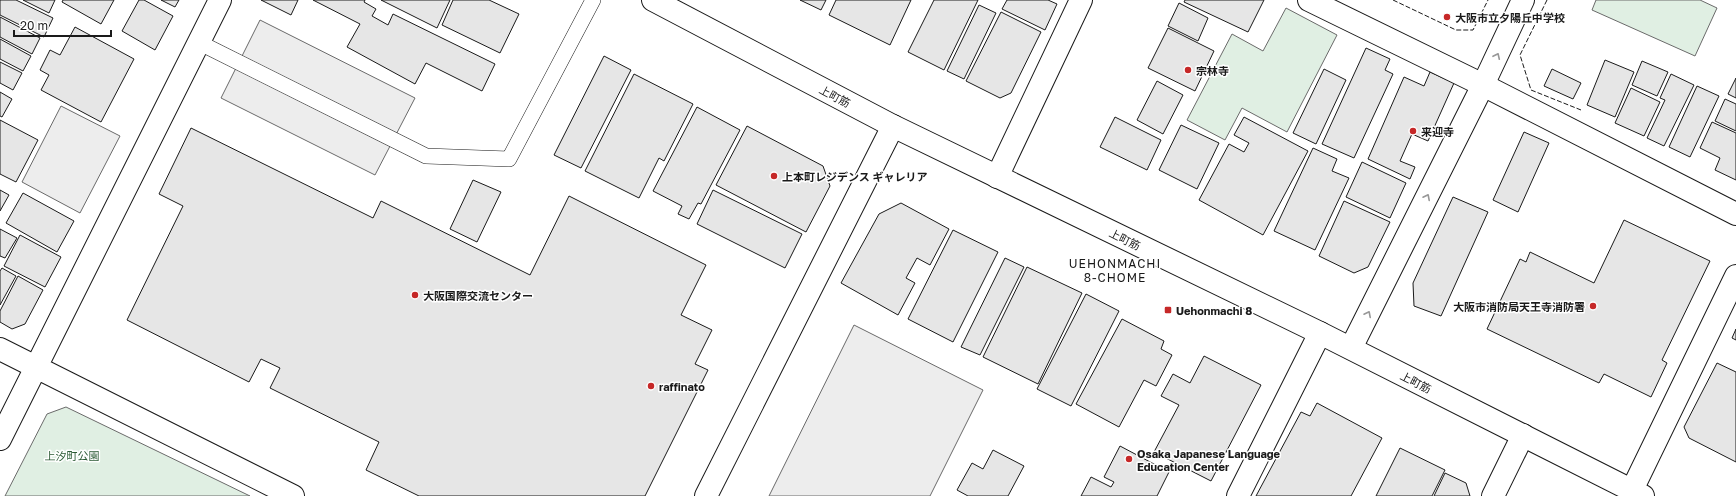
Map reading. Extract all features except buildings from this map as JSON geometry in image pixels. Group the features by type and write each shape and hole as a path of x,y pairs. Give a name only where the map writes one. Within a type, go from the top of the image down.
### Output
{"street":[{"path":"0,439 220,0"},
{"name":"上町筋","path":"653,0 893,126 1351,348 1638,493"},
{"path":"997,177 1081,0"},
{"path":"1308,0 1483,85 1736,214"},
{"path":"1351,348 1483,85 1523,0"},
{"path":"706,496 893,126"},
{"path":"1638,493 1736,276"},
{"path":"1238,496 1320,333"},
{"path":"0,349 293,496"},
{"path":"1493,496 1523,435"}],"lane":[{"path":"198,42 426,156 509,159 592,0"}],"green space":[{"path":"1596,0 1700,0 1717,8 1695,56 1592,10"},
{"path":"1286,8 1337,35 1287,132 1242,108 1225,140 1187,120 1232,34 1263,51"},
{"name":"上汐町公園","path":"66,407 250,496 5,496 47,414"}],"shaded area":[{"path":"260,20 415,98 375,175 221,98"},
{"path":"61,106 120,136 80,213 22,182"},
{"path":"854,325 983,390 930,496 769,496"}],"fence":[{"path":"1393,0 1456,30 1473,30 1488,0"},
{"path":"1547,0 1520,55 1531,90 1581,110"}],"place":[{"name":"大阪市立夕陽丘中学校","path":"1447,17"},
{"name":"宗林寺","path":"1188,70"},
{"name":"来迎寺","path":"1413,131"},
{"name":"上本町レジデンス ギャレリア","path":"774,176"},
{"name":"大阪国際交流センター","path":"415,295"},
{"name":"大阪市消防局天王寺消防署","path":"1593,306"},
{"name":"Uehonmachi 8","path":"1168,310"},
{"name":"raffinato","path":"651,386"},
{"name":"Osaka Japanese Language Education Center","path":"1129,459"}],"district":[{"name":"UEHONMACHI 8-CHOME","path":"1115,270"}]}
